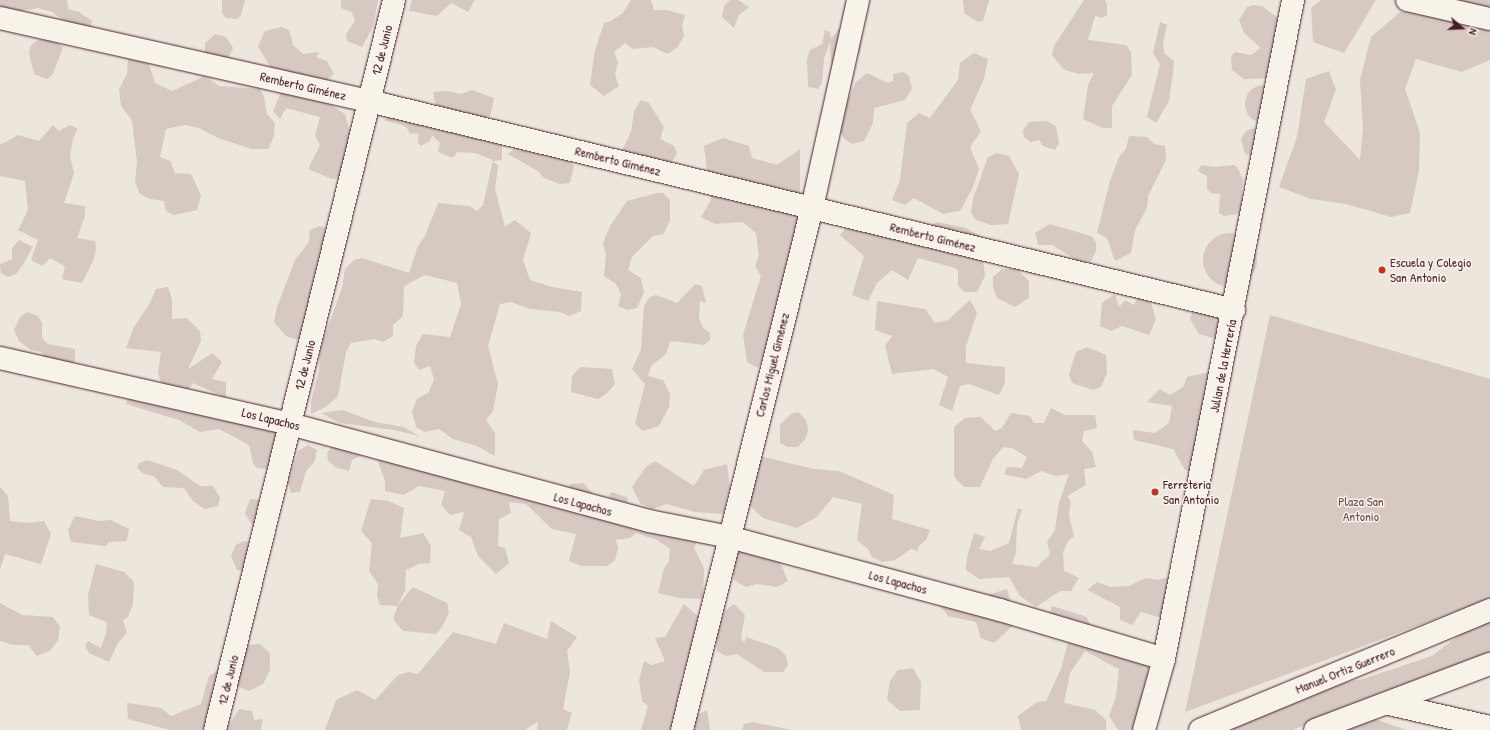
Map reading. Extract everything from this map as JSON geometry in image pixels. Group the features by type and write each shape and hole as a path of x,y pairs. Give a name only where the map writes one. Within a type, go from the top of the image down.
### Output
{"street":[{"name":"12 de Junio","path":"215,730 394,0"},
{"name":"Carlos Miguel Giménez","path":"682,730 729,536 812,208 858,0"},
{"name":"Julian de la Herrería","path":"1144,730 1164,659 1234,310 1293,0"},
{"path":"1407,0 1490,19"},
{"name":"Remberto Giménez","path":"0,18 369,101 1234,310"},
{"name":"Los Lapachos","path":"0,358 290,424 649,521 729,536 1000,610 1164,659"},
{"name":"Manuel Ortiz Guerrero","path":"1200,730 1490,610"},
{"path":"1315,730 1389,704 1490,664"},
{"path":"1389,704 1490,727"}],"green space":[{"path":"0,0 67,0 68,9 79,12 92,21 90,29 69,24 52,12 38,8 16,12 0,6"},
{"path":"222,0 245,0 241,15 237,19 226,18 222,13"},
{"path":"341,0 378,0 373,27 362,47 347,41 346,34 355,21 352,12 341,8"},
{"path":"412,0 474,1 468,12 451,3 437,16 409,11"},
{"path":"631,0 651,0 654,10 667,10 685,15 682,26 684,36 677,48 667,54 653,47 633,49 625,43 614,52 618,62 615,75 619,86 604,96 590,85 595,50 604,23 611,21 623,13"},
{"path":"730,0 738,0 749,7 739,15 734,28 722,17 724,6"},
{"path":"963,0 989,0 983,21 978,22 964,13"},
{"path":"1084,0 1105,0 1107,4 1107,15 1102,18 1095,16 1088,40 1126,45 1131,52 1132,75 1112,106 1112,128 1103,128 1083,119 1088,85 1094,73 1078,74 1063,69 1052,55 1054,46"},
{"path":"1321,0 1376,0 1344,53 1313,42 1311,8"},
{"path":"1452,0 1490,0 1490,60 1462,72 1416,59 1405,89 1420,133 1419,170 1410,213 1391,217 1346,204 1311,199 1279,187 1297,137 1306,79 1329,71 1336,90 1324,122 1360,160 1363,128 1360,80 1371,37 1400,12 1444,10"},
{"path":"1253,5 1262,6 1278,18 1286,16 1278,78 1244,79 1232,70 1231,56 1235,52 1251,55 1261,48 1244,33 1239,20 1247,7"},
{"path":"847,18 863,25 860,52 844,77 832,77 830,42 824,58 822,83 818,89 808,87 807,59 810,50 822,44 825,30 830,32 831,39"},
{"path":"1160,22 1167,25 1163,44 1164,53 1174,61 1174,65 1169,101 1156,123 1147,117 1160,64 1153,53"},
{"path":"281,27 289,30 293,45 303,54 319,52 316,57 327,61 334,74 324,83 278,81 258,46 265,31"},
{"path":"215,34 226,37 233,48 227,61 205,53 205,43"},
{"path":"51,39 63,47 53,74 47,79 34,74 29,53 31,45 38,40"},
{"path":"974,53 988,59 984,79 970,110 981,131 970,147 979,169 973,187 960,211 943,214 914,198 905,205 892,200 900,180 907,123 919,113 930,118 958,80 960,63"},
{"path":"135,55 148,61 155,83 172,91 205,76 219,86 260,89 264,97 267,114 275,123 274,136 268,149 252,149 218,138 199,128 185,125 166,129 160,157 170,161 175,173 191,174 201,195 197,210 174,215 166,211 164,201 150,199 140,194 135,182 137,162 132,120 121,106 119,89 127,74 128,59"},
{"path":"903,72 909,76 912,89 905,100 874,108 873,123 864,141 852,144 844,139 840,131 845,106 856,82 867,73 888,83 893,81 893,74"},
{"path":"1264,85 1274,88 1280,94 1283,104 1280,114 1274,120 1264,123 1254,120 1248,114 1245,104 1248,94 1254,88"},
{"path":"472,90 494,98 490,116 474,120 437,112 433,92 448,91 461,94"},
{"path":"281,92 328,103 345,114 353,143 354,175 332,179 308,169 320,145 315,136 320,117 286,108 280,119 273,111"},
{"path":"641,100 649,103 664,127 660,139 674,146 677,153 669,167 621,153 631,132 634,111"},
{"path":"393,107 443,125 445,131 480,135 502,141 502,160 493,161 498,166 495,189 505,227 515,220 531,233 523,260 530,280 552,287 582,292 581,311 569,316 560,312 530,309 511,302 500,304 488,346 498,384 493,411 486,420 495,433 495,456 477,446 453,439 439,429 425,432 416,427 412,412 417,399 428,393 434,380 430,366 419,370 414,363 416,346 423,334 450,337 461,304 457,283 425,275 404,286 403,316 393,325 393,336 383,342 374,339 351,343 346,352 338,396 326,407 311,414 311,401 319,371 320,349 342,288 345,269 354,260 362,258 409,273 418,246 425,236 438,203 469,206 477,211 483,205 493,160 475,153 457,152 453,158 445,155 438,152 440,143 432,135 430,141 421,146 418,142 418,133 410,134 407,128 400,124 385,121"},
{"path":"1047,121 1056,126 1059,143 1055,150 1043,146 1039,140 1031,142 1024,137 1023,130 1029,122"},
{"path":"53,125 59,131 70,125 78,129 73,138 70,157 74,173 64,203 85,206 85,216 77,238 95,241 96,250 93,261 82,283 62,279 65,266 50,258 42,266 31,260 38,240 18,230 28,210 25,181 0,176 0,145 18,135 39,141"},
{"path":"1254,128 1264,130 1255,156 1245,154 1241,139 1246,131"},
{"path":"1129,136 1147,137 1154,144 1165,146 1166,160 1148,196 1147,208 1135,230 1131,253 1115,261 1107,238 1097,233 1110,181 1119,157 1126,149"},
{"path":"723,138 749,146 752,158 777,165 800,149 800,190 804,214 775,338 758,368 747,362 743,335 761,276 755,266 759,256 756,233 743,222 715,224 701,217 711,200 704,146"},
{"path":"517,146 563,155 574,166 570,183 560,184 544,178 538,171 508,154"},
{"path":"997,153 1009,156 1019,174 1008,224 991,225 976,220 971,213 973,199 988,157"},
{"path":"1201,165 1213,167 1234,165 1238,168 1243,180 1241,210 1238,214 1224,216 1219,213 1220,194 1211,193 1207,189 1207,176 1198,171"},
{"path":"657,193 663,193 670,200 670,221 663,234 653,236 632,257 628,270 641,278 644,292 637,308 627,310 618,306 621,294 616,284 604,276 606,255 603,243 610,226 627,201"},
{"path":"937,222 966,228 980,236 985,276 977,292 964,292 958,286 958,270 955,268 918,258 908,280 892,270 877,283 868,301 852,295 864,256 840,235 845,229 854,223 907,239"},
{"path":"1050,224 1091,236 1096,242 1096,251 1091,261 1081,263 1052,245 1038,245 1035,233"},
{"path":"320,226 328,229 306,341 298,340 286,336 274,322 277,307 295,260 309,242 310,230"},
{"path":"1230,233 1240,235 1249,241 1255,250 1257,260 1255,270 1249,279 1240,285 1230,287 1220,285 1211,279 1205,270 1203,260 1205,250 1211,241 1220,235"},
{"path":"19,240 33,247 16,274 8,277 1,273 0,264 12,259 12,248"},
{"path":"1002,269 1017,269 1029,281 1029,298 1015,307 997,298 993,287 993,277"},
{"path":"695,284 702,286 706,303 700,301 699,318 703,328 710,333 710,340 704,345 671,341 665,355 651,366 648,376 663,380 670,394 669,407 659,426 643,431 635,424 645,384 632,369 641,350 644,306 650,297 656,295 677,303"},
{"path":"168,287 172,299 172,319 187,318 200,331 201,341 188,369 212,353 222,362 212,379 226,382 226,398 193,383 188,391 162,385 158,373 161,352 126,348 134,327 150,303 156,289"},
{"path":"1115,294 1119,307 1125,300 1134,305 1139,294 1150,300 1156,319 1149,335 1122,326 1111,331 1100,326 1102,303"},
{"path":"970,300 977,313 966,346 966,363 1005,367 1005,383 999,395 969,384 960,386 952,411 939,405 948,377 934,369 892,374 885,346 892,336 875,330 877,301 925,309 935,323 948,320"},
{"path":"1193,310 1226,317 1220,340 1199,334 1190,319"},
{"path":"27,312 38,316 42,323 42,338 48,344 75,349 75,361 69,367 45,360 41,352 31,350 19,341 14,330 20,317"},
{"name":"Plaza San Antonio","path":"1270,315 1490,379 1490,599 1185,712"},
{"path":"1087,347 1106,355 1107,373 1101,387 1093,390 1072,383 1069,375 1076,352"},
{"path":"580,367 612,369 615,384 606,394 598,399 571,392 572,376"},
{"path":"1214,371 1196,473 1185,470 1173,449 1134,440 1133,430 1155,433 1169,423 1172,406 1147,402 1160,389 1170,395 1183,387 1187,377"},
{"path":"130,392 288,431 268,469 257,468 253,463 249,445 219,429 200,432 179,420 126,404"},
{"path":"1051,408 1065,415 1095,415 1097,428 1084,431 1082,441 1092,452 1096,467 1084,469 1086,485 1067,496 1071,502 1069,515 1074,537 1069,540 1063,552 1064,571 1079,578 1071,591 1060,591 1036,607 1020,596 1009,577 979,579 966,570 967,558 974,533 985,537 979,549 990,551 1009,543 1018,508 1022,510 1017,524 1016,553 1012,564 1037,567 1050,554 1047,542 1055,530 1059,503 1069,474 1056,476 1041,471 1026,479 1004,474 1007,467 1022,468 1027,457 1012,448 1003,447 993,459 980,487 964,487 954,477 954,427 965,418 981,417 995,431 1002,428 1011,413 1030,416 1034,423 1044,423"},
{"path":"342,410 375,422 404,427 419,436 394,430 340,423 321,413"},
{"path":"798,412 806,420 808,429 806,438 798,447 788,447 780,443 780,425 791,414"},
{"path":"390,439 406,445 415,469 483,477 480,488 501,480 564,505 570,484 584,483 604,508 611,492 627,497 630,513 703,530 694,548 704,568 703,599 679,598 658,593 664,568 669,562 670,549 657,540 636,533 630,538 616,540 618,548 615,560 607,566 581,566 569,561 576,534 552,529 526,504 509,502 511,513 499,519 498,546 505,548 509,563 496,574 478,556 471,537 459,530 464,512 450,515 441,505 445,491 419,486 404,495 385,491 385,481 375,453"},
{"path":"351,444 362,455 352,460 349,471 335,467 328,460 327,453 333,445 341,449"},
{"path":"308,445 317,450 315,461 306,471 300,492 291,493 288,482 298,451"},
{"path":"760,456 814,469 839,471 894,495 892,519 930,530 926,540 918,547 918,551 911,549 895,560 882,562 872,557 868,549 857,540 862,504 833,497 817,517 797,528 763,518 747,503"},
{"path":"147,460 177,470 200,486 213,486 220,498 218,506 205,509 193,501 184,488 163,487 154,476 144,474 137,468 139,463"},
{"path":"655,461 694,486 704,470 727,464 730,488 723,514 695,512 667,504 652,509 640,503 632,487 646,467"},
{"path":"0,487 8,496 10,521 28,523 44,521 51,534 41,564 5,554 0,570"},
{"path":"250,499 261,500 259,526 252,525 245,513"},
{"path":"371,499 388,501 404,508 400,538 423,533 431,546 430,563 419,564 406,570 405,591 397,606 380,605 377,596 378,584 369,571 372,543 361,531"},
{"path":"75,516 99,521 111,520 129,529 126,541 109,542 106,546 71,542 68,530"},
{"path":"244,541 254,543 245,571 237,570 231,556 236,545"},
{"path":"745,544 779,560 788,581 777,587 757,584 746,587 734,580 731,555"},
{"path":"96,564 124,572 134,582 133,604 128,617 123,620 127,633 118,643 109,662 89,653 85,646 88,641 101,648 106,633 107,622 89,615 88,595"},
{"path":"1172,576 1165,619 1141,612 1132,625 1120,620 1120,607 1087,590 1097,582 1111,587 1129,586 1146,578 1158,580"},
{"path":"413,587 447,603 449,612 442,627 436,634 403,631 393,619 398,605"},
{"path":"1007,589 1017,622 994,643 981,638 976,622 948,616 934,598 981,597"},
{"path":"0,603 22,615 53,617 60,627 58,640 51,650 37,656 28,645 14,645 0,641"},
{"path":"684,604 700,618 690,657 681,678 685,693 672,730 641,730 648,706 642,701 639,681 644,661 652,665 665,661 655,638 665,637"},
{"path":"734,604 745,615 741,638 744,643 746,637 778,648 786,656 788,665 783,672 764,672 737,654 726,656 717,651 716,637 725,611"},
{"path":"1052,606 1087,617 1093,633 1149,657 1146,730 1118,730 1109,716 1116,697 1119,669 1085,651 1070,673 1064,703 1095,710 1106,720 1106,730 1021,730 1018,716 1037,702 1046,701 1061,669 1068,642 1050,633 1048,623"},
{"path":"1490,620 1490,658 1292,730 1222,730 1329,685 1363,679 1432,656 1467,629"},
{"path":"551,621 577,637 567,651 570,672 563,709 572,713 567,730 537,730 538,721 525,730 325,730 336,700 357,690 375,700 398,675 409,672 418,674 453,632 496,644 504,623 547,639"},
{"path":"227,637 222,730 170,730 128,719 127,703 161,708 171,716 201,704 209,676 221,668 221,655"},
{"path":"260,644 270,653 270,670 263,684 249,691 236,686 240,664 248,645"},
{"path":"913,668 921,682 920,710 900,711 887,700 890,681 898,670"},
{"path":"239,709 252,711 254,720 263,719 261,730 226,730"},
{"path":"707,710 710,730 689,730 693,717"},
{"path":"1372,718 1406,730 1342,730"},
{"path":"752,722 792,730 742,730 744,724"}],"place":[{"name":"Escuela y Colegio San Antonio","path":"1382,270"},
{"name":"Ferreteria San Antonio","path":"1155,492"}]}
